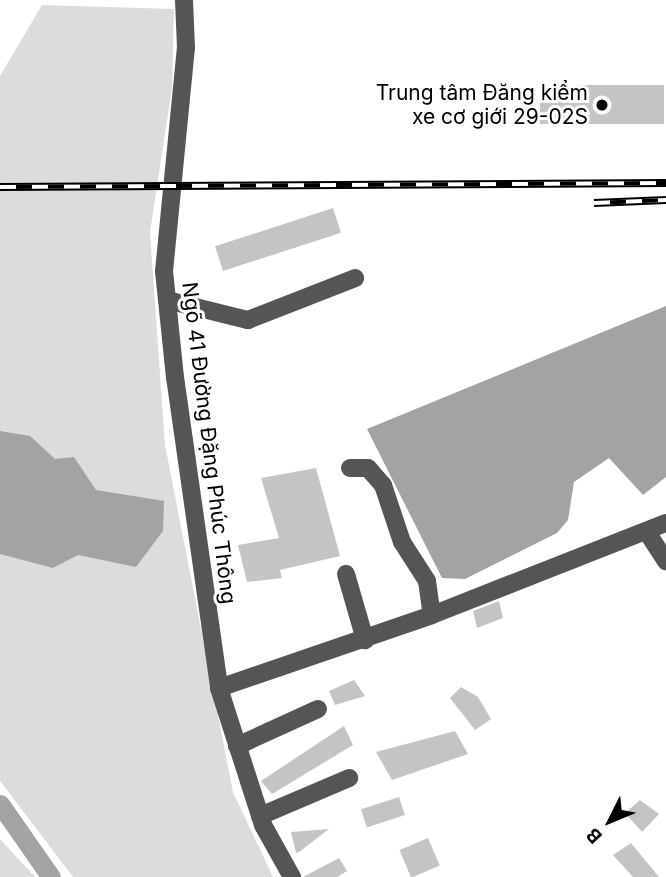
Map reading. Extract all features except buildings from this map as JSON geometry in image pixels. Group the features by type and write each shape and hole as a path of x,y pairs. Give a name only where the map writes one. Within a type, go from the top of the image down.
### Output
{"street":[{"name":"Ngõ 41 Đường Đặng Phúc Thông","path":"184,0 167,300 219,688 260,816 292,877"},
{"path":"167,300 248,320 355,278"},
{"path":"350,468 368,468 383,485 402,542 427,581 432,615"},
{"path":"219,688 365,640 666,523"},
{"path":"647,532 666,561"},
{"path":"346,574 365,640"},
{"path":"237,746 318,709"},
{"path":"260,816 349,778"}],"shaded area":[{"path":"42,5 174,9 172,88 150,232 165,445 233,792 273,877 73,877 0,781 0,76"},
{"path":"666,306 666,477 643,495 609,458 574,482 568,520 557,533 465,579 442,578 367,429"},
{"path":"0,431 30,436 55,459 74,457 96,490 164,501 163,531 136,567 78,555 53,568 0,554"},
{"path":"0,839 35,877 0,877"}],"waterway":[{"path":"0,804 51,877"}],"railway":[{"path":"0,187 666,183"},
{"path":"594,203 666,200"}],"place":[{"name":"Trung tâm Đăng kiểm xe cơ giới 29-02S","path":"602,105"}]}
